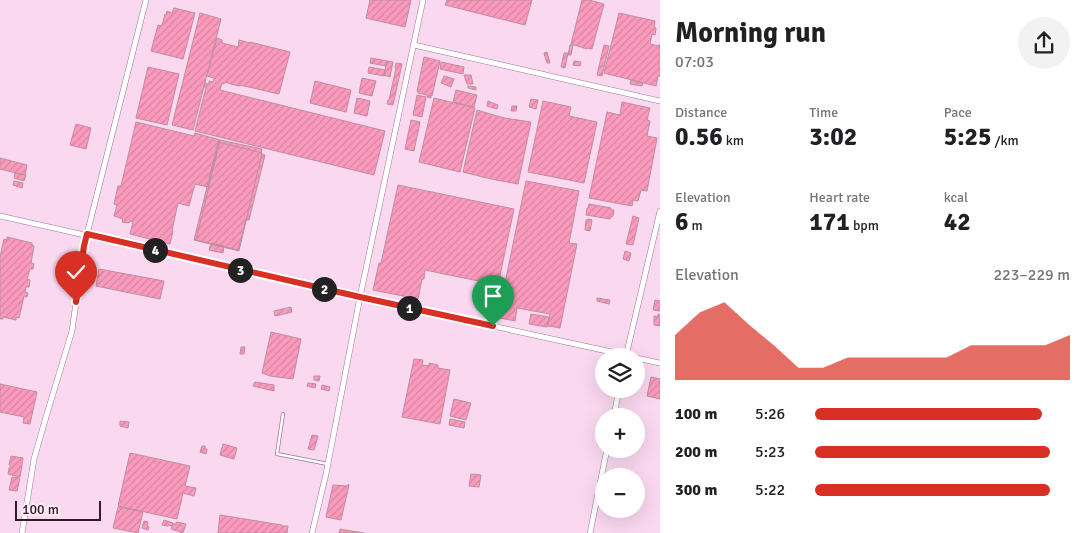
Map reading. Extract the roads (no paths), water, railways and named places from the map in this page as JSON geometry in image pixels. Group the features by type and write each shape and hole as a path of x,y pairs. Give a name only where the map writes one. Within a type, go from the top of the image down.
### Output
{"street":[{"path":"22,533 34,459 72,331 84,246 146,0"},
{"path":"312,533 328,464 360,297 423,0"},
{"path":"414,45 660,101"},
{"path":"630,348 660,211"},
{"path":"0,216 595,349"},
{"path":"645,360 660,363"},
{"path":"590,533 605,458"}],"lane":[{"path":"283,414 277,454 328,464"}]}
